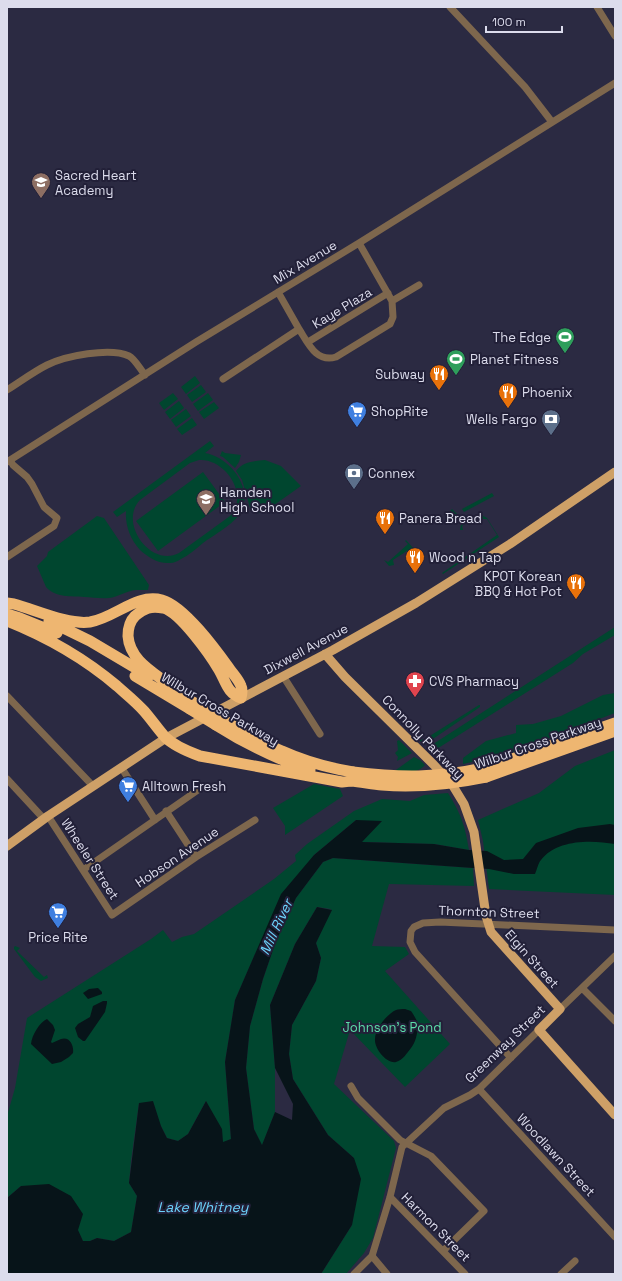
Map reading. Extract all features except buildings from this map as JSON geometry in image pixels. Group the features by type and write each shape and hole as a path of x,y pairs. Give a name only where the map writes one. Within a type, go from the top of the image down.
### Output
{"highway":[{"path":"7,604 14,604 66,620 80,622 91,622 137,602 150,599 162,600 173,605 185,616 221,658 241,686 242,691 241,698 230,692 219,670 207,652 178,618 166,609 154,607 143,610 133,618 128,630 129,642 135,655 146,667 181,694"},
{"name":"Wilbur Cross Parkway","path":"7,604 55,623 90,641 181,694 194,707"},
{"name":"Wilbur Cross Parkway","path":"7,614 50,629 81,644 220,723 251,736 282,752 334,769 352,777 382,785 417,786 442,784 615,731"},
{"path":"7,621 44,637 68,650 91,666 118,686 138,705 166,738 190,753 342,782 352,777"},
{"name":"Wilbur Cross Parkway","path":"485,772 518,757 615,723"}],"main road":[{"name":"Dixwell Avenue","path":"7,846 93,786 166,738 373,628 510,544 615,472"},
{"name":"Connolly Parkway","path":"325,654 345,677 434,765 453,786 464,804 474,832 477,846 488,924"},
{"name":"Elgin Street","path":"488,924 493,935 560,1009"},
{"name":"Greenway Street","path":"539,1030 560,1009"},
{"path":"539,1030 615,1115"}],"street":[{"path":"450,7 525,87 552,122"},
{"path":"597,7 615,36"},
{"name":"Mix Avenue","path":"9,461 196,342 359,243 615,83"},
{"path":"359,243 392,301 419,285"},
{"name":"Kaye Plaza","path":"278,292 299,329 314,351 320,356 330,359 336,357 390,324 393,317 392,301"},
{"name":"Kaye Plaza","path":"308,342 388,294"},
{"path":"223,379 299,329"},
{"path":"7,390 47,365 74,356 103,352 130,356 145,375"},
{"path":"7,557 54,526 57,518 44,507 26,477 9,461"},
{"path":"283,676 320,734"},
{"path":"7,696 93,786"},
{"path":"121,767 155,820"},
{"name":"Wheeler Street","path":"7,780 46,818 112,914"},
{"path":"83,870 198,790"},
{"path":"166,811 196,857"},
{"name":"Hobson Avenue","path":"112,914 196,857 255,820"},
{"name":"Thornton Street","path":"511,1058 415,952 410,942 411,931 414,927 423,923 440,922 615,930"},
{"name":"Greenway Street","path":"560,1009 615,956"},
{"path":"582,988 615,1021"},
{"name":"Greenway Street","path":"354,1274 372,1256 390,1198 402,1147 444,1108 479,1089 539,1030"},
{"path":"351,1086 358,1098 400,1140 431,1156 484,1211 443,1251"},
{"name":"Woodlawn Street","path":"479,1089 615,1237"},
{"name":"Harmon Street","path":"390,1198 465,1274"},
{"path":"372,1256 387,1274"},
{"path":"562,1274 575,1261"}],"green space":[{"path":"195,376 200,383 186,394 181,387"},
{"path":"201,385 206,392 192,402 187,395"},
{"path":"173,393 178,399 164,410 159,403"},
{"path":"208,393 213,400 198,411 193,404"},
{"path":"179,401 184,408 170,419 165,412"},
{"path":"214,402 219,408 204,419 199,412"},
{"path":"186,409 191,416 176,427 171,420"},
{"path":"192,418 197,425 182,435 177,429"},
{"path":"210,441 214,446 205,453 223,460 230,467 242,483 244,493 244,502 241,512 234,521 190,554 171,563 157,561 140,550 133,541 129,532 126,521 126,511 117,517 113,512","holes":["199,460 209,461 226,471 232,479 236,489 237,498 235,507 230,516 179,553 168,556 158,554 149,549 141,541 135,531 133,520 134,509 140,500 190,463"]},
{"path":"222,451 225,453 241,455 235,468 220,456"},
{"path":"265,460 281,466 301,486 267,510 256,514 251,511 242,480 236,471 246,463"},
{"path":"203,472 225,502 158,551 136,521"},
{"path":"492,493 494,496 464,512 462,509"},
{"path":"452,509 458,515 452,521 446,515"},
{"path":"480,514 487,518 499,537 443,574 442,573 497,535 487,519 480,519 478,516 462,526 463,530 460,530 461,525"},
{"path":"97,516 104,518 149,585 148,590 136,590 109,598 102,598 64,596 50,591 46,587 37,566 47,556 48,552"},
{"path":"406,540 415,550 412,551 410,549 393,560 394,565 389,566 384,560 388,562 408,544 405,541"},
{"path":"615,627 615,635 583,654 573,663 432,752 427,748"},
{"path":"615,693 615,713 510,753 463,764 463,758 486,741 516,733 516,725 533,724 561,716 603,695"},
{"path":"479,705 480,707 424,745 420,741 425,739"},
{"path":"399,740 412,753 397,761 398,757 395,753 398,750 397,741"},
{"path":"615,750 615,895 489,889 483,841 478,820 539,793 575,766"},
{"path":"414,757 425,765 422,768 414,771 393,772"},
{"path":"314,784 340,789 343,796 285,835 285,826 273,808"},
{"path":"448,793 462,820 469,850 434,844 362,842 356,820 314,855 257,950 235,1000 225,1062 231,1139 223,1143 206,1101 188,1134 178,1141 167,1138 161,1126 139,1103 129,1183 137,1196 131,1232 114,1241 97,1238 90,1241 83,1241 78,1231 21,1186 7,1198 7,1116 15,1088 27,1018 163,930 172,942 182,937 194,934 274,879 296,861 295,855 307,844 354,811 382,799 410,801 424,795"},
{"path":"333,858 473,868 474,886 389,884 372,946 405,947 409,954 385,971 450,1044 405,1087 350,1030 334,1084 394,1141 396,1148 373,1238 364,1253 346,1274 321,1274 352,1225 354,1158 328,1135 293,1079 289,1054 292,1025 316,981 321,958 316,943 331,909 317,907 295,944 270,1005 275,1068 275,1112 262,1146 254,1129 246,1068 250,1026 263,979 276,941 296,898 323,862"},
{"path":"15,946 20,948 17,951 44,977 47,975 48,978 41,981 35,977 14,949"}],"water":[{"name":"Lake Whitney","path":"356,820 382,821 362,842 434,844 469,850 487,851 504,860 523,859 536,843 578,828 610,824 615,825 615,844 586,842 556,848 541,860 535,874 514,874 489,869 333,858 323,862 296,898 276,941 263,979 250,1026 246,1068 254,1129 262,1145 275,1112 292,1120 293,1104 275,1068 270,1005 295,944 317,907 332,910 316,943 321,958 316,981 292,1025 289,1054 293,1079 328,1135 354,1158 361,1179 352,1225 321,1274 7,1274 7,1198 21,1186 49,1184 71,1196 83,1214 78,1230 83,1241 90,1241 97,1238 114,1241 131,1232 137,1196 129,1183 139,1103 153,1101 161,1126 167,1138 178,1141 188,1134 206,1101 222,1129 223,1142 231,1139 225,1062 235,1000 281,894 314,855"},
{"path":"98,988 102,994 88,999 83,993 89,989"},
{"path":"103,1001 107,1001 105,1012 85,1041 83,1041 78,1037 75,1028 78,1024 90,1017 93,1006"},
{"name":"Johnson's Pond","path":"405,1009 411,1011 417,1021 417,1035 413,1045 401,1060 396,1062 388,1061 381,1055 376,1047 375,1039 377,1031 382,1022 389,1015 397,1010"},
{"path":"47,1019 53,1025 55,1030 51,1042 52,1043 64,1038 67,1039 71,1042 73,1050 73,1053 69,1057 61,1062 52,1064 31,1044 36,1030 41,1023"}],"place":[{"name":"Sacred Heart Academy","path":"41,199"},
{"name":"The Edge","path":"565,354"},
{"name":"Planet Fitness","path":"456,376"},
{"name":"Subway","path":"439,391"},
{"name":"Phoenix","path":"508,409"},
{"name":"ShopRite","path":"357,428"},
{"name":"Wells Fargo","path":"551,436"},
{"name":"Connex","path":"354,490"},
{"name":"Hamden High School","path":"206,516"},
{"name":"Panera Bread","path":"385,535"},
{"name":"Wood n Tap","path":"415,574"},
{"name":"KPOT Korean BBQ & Hot Pot","path":"576,600"},
{"name":"CVS Pharmacy","path":"415,698"},
{"name":"Alltown Fresh","path":"128,803"},
{"name":"Price Rite","path":"58,929"}],"water label":[{"name":"Mill River","path":"276,927"}]}
